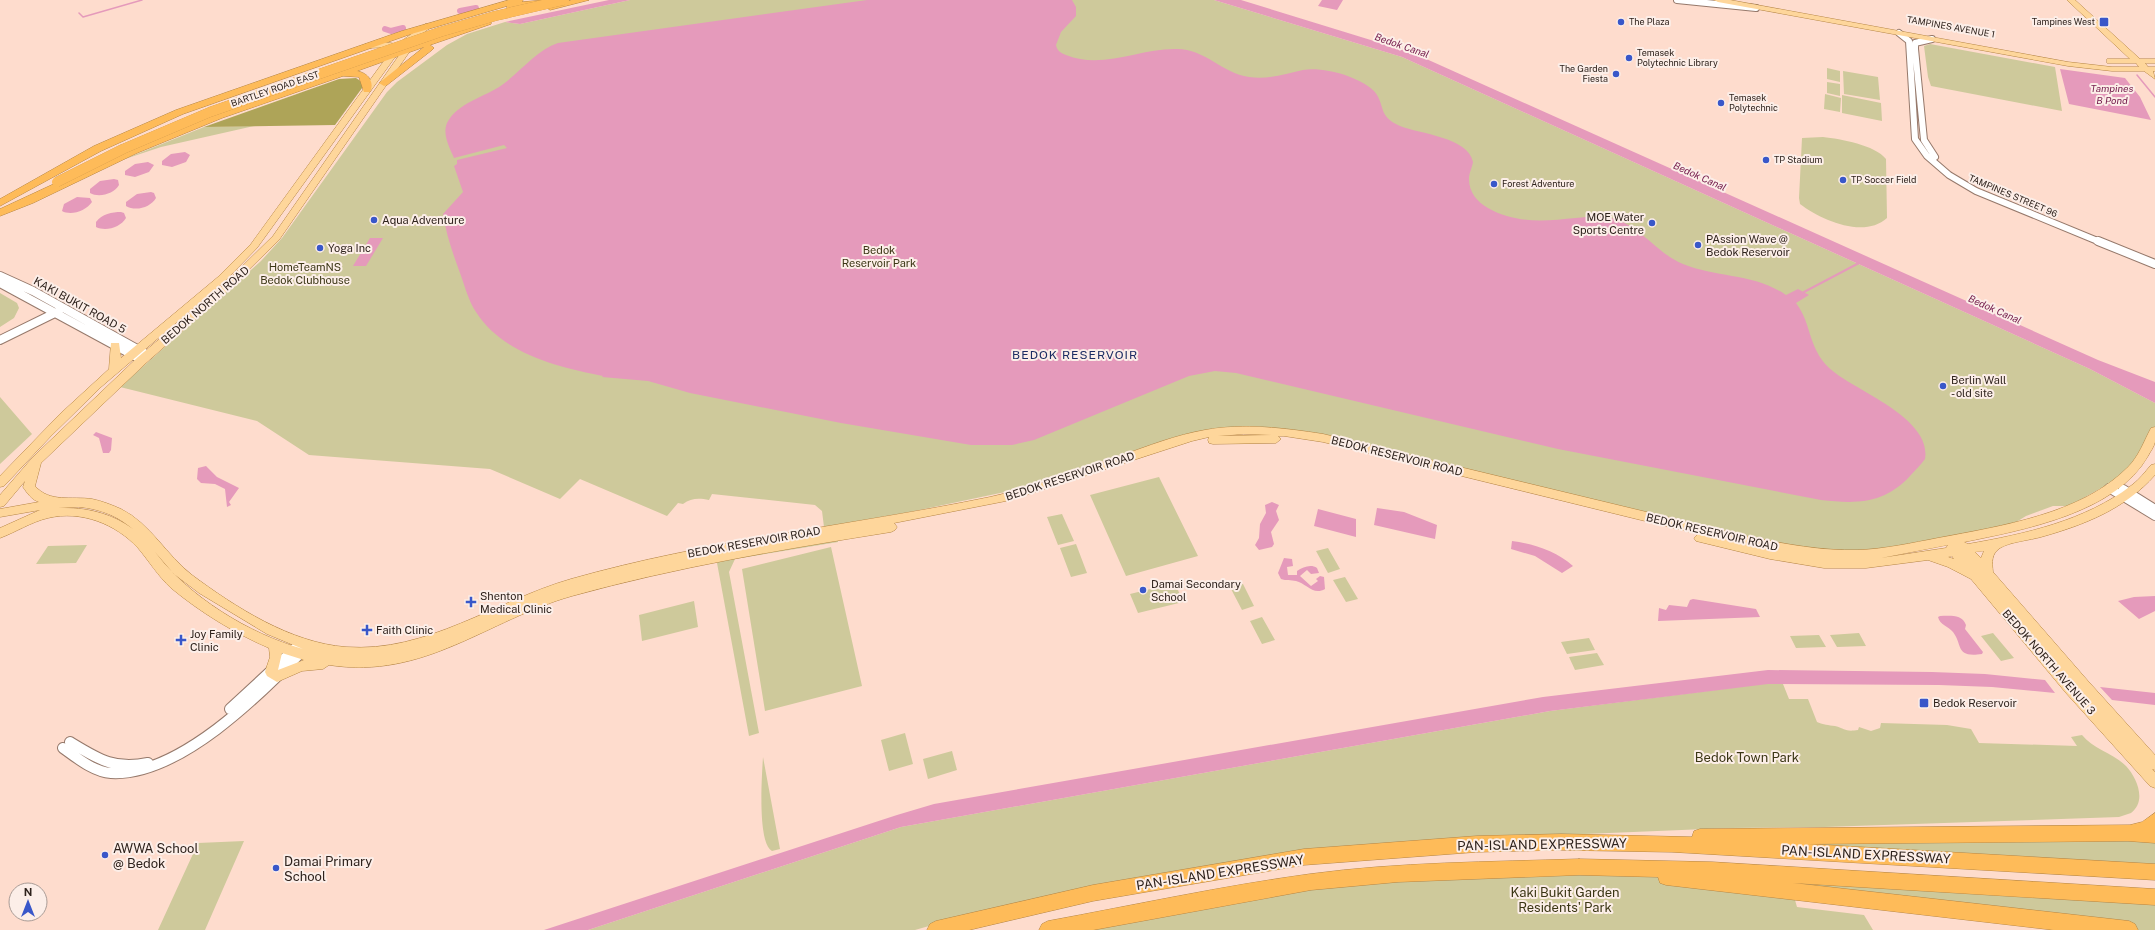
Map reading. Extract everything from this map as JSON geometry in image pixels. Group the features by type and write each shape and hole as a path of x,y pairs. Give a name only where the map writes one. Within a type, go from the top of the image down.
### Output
{"highway":[{"path":"72,163 113,141 206,102 434,23 519,0"},
{"name":"BARTLEY ROAD EAST","path":"0,203 72,163 168,122 261,88 464,20 541,0"},
{"name":"BARTLEY ROAD EAST","path":"0,213 123,149 210,112 440,32 495,16 564,0"},
{"path":"0,213 29,201 133,151 219,116 392,56 402,49 494,20 585,0"},
{"path":"384,83 418,55 463,31"},
{"path":"329,78 348,74 361,75 367,79 367,90"},
{"path":"2128,833 2147,828 2155,821"},
{"path":"1672,844 1686,837 2128,833 2155,835"},
{"name":"PAN-ISLAND EXPRESSWAY","path":"936,930 998,914 1093,893 1304,857 1381,850 1485,844 1560,842 1672,844 1976,860 2155,872"},
{"path":"1579,867 2129,930"},
{"name":"PAN-ISLAND EXPRESSWAY","path":"1048,930 1210,898 1311,882 1398,874 1579,867 1712,870 2155,897"}],"main road":[{"name":"TAMPINES AVENUE 1","path":"1718,0 1792,14 1886,28 1899,33 1932,39 2026,53 2084,59 2139,61"},
{"name":"TAMPINES AVENUE 1","path":"1744,0 1886,28 2026,53 2081,66 2153,64"},
{"path":"2071,0 2139,61 2153,64"},
{"path":"2081,0 2153,64 2155,77"},
{"path":"1781,7 1792,14"},
{"name":"BEDOK NORTH ROAD","path":"0,483 23,457 113,372 140,355 240,274 276,238 384,83 402,49 415,34 434,23"},
{"path":"368,46 384,44 402,49"},
{"name":"BEDOK NORTH ROAD","path":"0,503 37,460 140,355 227,273 268,230 392,56"},
{"path":"268,230 287,221"},
{"path":"113,372 116,353 115,345"},
{"name":"BEDOK RESERVOIR ROAD","path":"0,513 54,504 77,503 102,506 127,518 144,531 178,571 195,584 242,615 299,649 354,653 386,652 412,647 444,637 539,594 594,577 710,549 924,514 998,499 1043,487 1182,439 1230,431 1265,430 1323,438 1780,548 1843,554 1885,552 1997,531 2045,518 2090,499 2112,486 2131,471 2155,432"},
{"name":"BEDOK RESERVOIR ROAD","path":"0,521 48,513 88,512 118,525 135,537 169,579 232,622 275,644 349,662 397,659 426,652 541,602 627,577 734,553 925,521 1001,506 1067,488 1180,447 1215,440 1270,438 1322,445 1782,557 1823,563 1863,564 1928,556 1997,544 2029,536 2078,520 2126,495 2149,477 2155,468"},
{"path":"37,460 29,487 34,493 48,501 77,503"},
{"path":"0,533 18,523 48,513"},
{"path":"1692,528 1695,534 1702,538"},
{"name":"BEDOK NORTH AVENUE 3","path":"1952,540 2155,764"},
{"path":"1928,556 1952,563 1984,577 1985,557 1989,550 1997,544"},
{"name":"BEDOK NORTH AVENUE 3","path":"1984,577 2071,689 2155,782"},
{"path":"275,644 276,657 274,674 301,666 349,662"}],"street":[{"name":"TAMPINES AVENUE 1","path":"1676,0 1766,9"},
{"name":"TAMPINES STREET 96","path":"1899,33 1909,41 1916,139 1922,151 1937,167 1952,178 1976,191 2155,264"},
{"name":"TAMPINES STREET 96","path":"1932,39 1918,41 1915,43 1924,140 1930,151 1945,167 1962,178 1999,197 2155,259"},
{"name":"KAKI BUKIT ROAD 5","path":"0,276 115,345 140,355"},
{"name":"KAKI BUKIT ROAD 5","path":"0,283 58,310 140,355"},
{"path":"0,334 58,310"},
{"path":"0,340 58,310"},
{"path":"2112,486 2155,516"},
{"path":"2126,495 2155,509"},
{"path":"274,674 200,733 174,751 152,761 130,766 111,765 67,745 78,758 97,769 111,773 134,772 159,765 195,744 250,701 299,649"}],"green space":[{"name":"Bedok Reservoir","path":"630,0 1214,0 1402,57 2090,369 2155,403 2155,426 2137,459 2112,482 2069,506 2053,506 2026,516 2013,524 1993,529 1858,553 1776,544 1333,437 1272,428 1172,438 1019,489 910,512 824,527 822,511 815,505 712,494 709,500 695,499 683,504 678,503 667,516 580,479 560,499 490,469 309,455 257,421 120,387 261,261 282,238 387,92 397,82 447,45 467,34 505,22 520,24"},
{"path":"1930,44 2055,67 2062,111 1931,86 1928,77 1924,46"},
{"path":"1827,68 1840,71 1840,82 1827,79"},
{"path":"1843,71 1878,77 1880,100 1844,94"},
{"path":"1827,82 1840,84 1840,96 1827,93"},
{"path":"1825,94 1841,98 1840,112 1824,109"},
{"path":"1842,95 1881,103 1882,121 1842,113"},
{"path":"254,126 161,147 122,160 204,127"},
{"path":"1823,137 1839,139 1866,146 1881,154 1886,159 1887,218 1878,224 1867,227 1855,227 1843,225 1819,216 1800,204 1802,138"},
{"path":"0,293 17,303 19,308 14,318 0,327"},
{"path":"0,397 32,434 0,464"},
{"path":"1159,477 1198,556 1126,576 1090,495"},
{"path":"1062,514 1074,541 1058,545 1047,517"},
{"path":"838,537 838,542 735,559 729,572 759,733 749,736 717,563 721,559"},
{"path":"1076,544 1087,573 1071,577 1060,548"},
{"path":"87,545 76,563 36,564 48,546"},
{"path":"831,547 862,686 765,711 742,569"},
{"path":"1328,548 1340,569 1328,573 1316,551"},
{"path":"1345,577 1358,599 1346,602 1333,580"},
{"path":"1175,583 1183,602 1138,613 1130,594"},
{"path":"1243,584 1254,606 1242,610 1230,587"},
{"path":"694,601 698,627 642,641 639,615"},
{"path":"1262,617 1275,640 1262,644 1250,621"},
{"path":"1859,633 1866,646 1837,647 1830,635"},
{"path":"1993,633 2014,658 2001,661 1981,636"},
{"path":"1819,635 1826,647 1796,648 1790,636"},
{"path":"1589,638 1595,650 1567,654 1561,642"},
{"path":"1597,653 1604,665 1575,670 1569,657"},
{"name":"Bedok Town Park","path":"1762,684 1783,684 1789,699 1808,699 1817,722 1854,731 1858,730 1859,727 1871,731 1880,728 1881,723 1947,725 1971,729 1979,743 2077,746 2071,737 2082,735 2092,744 2126,766 2137,783 2139,790 2139,802 2131,813 2119,817 1824,827 1730,828 1412,841 1338,848 936,924 915,930 588,930 901,827 1550,711"},
{"path":"905,733 913,764 889,771 881,740"},
{"path":"952,751 957,770 928,779 923,759"},
{"path":"763,757 780,849 772,851 767,845 762,822 761,792"},
{"path":"2155,821 2155,872 1686,838 2128,833"},
{"path":"244,841 205,930 158,930 198,843"},
{"name":"Kaki Bukit Garden Residents' Park","path":"1579,868 1793,893 1797,907 1864,915 1873,930 1063,930 1311,885"},
{"path":"1713,871 2155,897 2155,930 2131,930 1873,900"}],"shaded area":[{"path":"356,78 365,84 335,125 204,127 339,79"}],"water":[{"path":"609,0 630,0 520,24 505,22"},
{"name":"Bedok Reservoir","path":"867,0 1072,0 1076,7 1076,16 1061,32 1056,45 1057,49 1061,53 1080,59 1107,59 1177,49 1196,53 1230,71 1249,77 1269,77 1313,69 1345,75 1368,86 1374,91 1378,96 1385,114 1393,122 1409,129 1442,138 1462,147 1469,154 1473,162 1469,175 1470,188 1480,203 1488,208 1509,217 1531,220 1596,217 1615,219 1633,228 1665,254 1683,264 1709,272 1748,279 1774,288 1786,295 1798,289 1809,295 1796,303 1805,320 1815,347 1825,364 1845,380 1892,408 1906,419 1917,431 1924,445 1925,459 1900,485 1880,497 1858,502 1821,500 1558,449 1236,373 1215,371 1189,376 1034,440 1012,445 971,445 841,423 690,393 648,381 602,377 603,376 550,363 532,356 501,338 487,326 476,312 469,298 450,244 443,214 463,192 454,166 457,164 457,160 507,148 504,145 454,158 445,132 447,123 457,110 502,85 536,56 550,46 558,43"},
{"path":"1214,0 1241,0 1413,53 2098,360 2155,382 2155,403 2090,369 1402,57"},
{"path":"1322,0 1343,0 1337,10 1318,6"},
{"name":"Tampines B Pond","path":"2060,69 2125,78 2140,97 2151,120 2069,104"},
{"path":"185,152 190,155 186,162 172,167 162,165 162,161 171,154"},
{"path":"148,162 154,165 149,172 135,177 125,175 125,171 135,164"},
{"path":"114,179 118,180 119,185 114,191 102,195 90,193 90,189 100,181"},
{"path":"154,193 156,198 151,204 143,208 134,209 126,206 126,202 137,194"},
{"path":"77,197 90,198 92,202 86,208 78,212 70,213 62,211 64,204"},
{"path":"121,212 124,213 126,218 121,224 109,229 96,227 96,222 104,215"},
{"path":"370,238 383,238 366,266 353,266"},
{"path":"96,432 112,438 111,450 109,453 103,453 99,438 93,435"},
{"path":"206,466 217,477 239,488 229,502 231,505 227,507 225,489 215,484 201,483 197,479 198,468"},
{"path":"1272,502 1279,505 1276,511 1279,520 1271,532 1274,544 1272,547 1259,550 1255,545 1259,538 1260,524 1266,513 1265,505"},
{"path":"1377,508 1404,512 1437,525 1435,539 1374,525"},
{"path":"1318,509 1356,519 1356,537 1314,526"},
{"path":"1512,541 1528,544 1552,552 1573,566 1562,573 1535,556 1511,549"},
{"path":"1284,558 1292,559 1293,566 1287,567 1288,575 1297,575 1297,571 1307,566 1317,568 1319,573 1311,574 1307,570 1300,576 1311,586 1318,581 1316,579 1320,576 1324,577 1325,589 1317,591 1300,582 1281,579 1278,573"},
{"path":"2155,596 2155,611 2139,619 2118,601 2134,597"},
{"path":"1693,599 1756,609 1760,617 1658,621 1659,608 1666,610 1669,605 1687,607 1690,600"},
{"path":"1955,616 1962,619 1966,625 1965,629 1983,652 1982,654 1973,655 1964,652 1953,632 1939,620 1938,617"},
{"path":"1768,670 1985,674 2045,680 2055,693 1992,687 1939,685 1768,684 1550,711 901,827 588,930 544,930 934,804 1543,697"},
{"path":"2100,687 2155,693 2155,705 2112,700"}],"waterway":[{"path":"79,13 83,17 142,0"},
{"name":"Bedok Canal","path":"460,11 476,8"},
{"name":"Bedok Canal","path":"385,29 391,31 403,28"},
{"path":"2137,75 2155,97"},
{"path":"1804,292 1859,263"}],"place":[{"name":"The Plaza","path":"1621,22"},
{"name":"Tampines West","path":"2104,22"},
{"name":"Temasek Polytechnic Library","path":"1629,58"},
{"name":"The Garden Fiesta","path":"1616,74"},
{"name":"Temasek Polytechnic","path":"1721,103"},
{"name":"TP Stadium","path":"1766,160"},
{"name":"TP Soccer Field","path":"1843,180"},
{"name":"Forest Adventure","path":"1494,184"},
{"name":"Aqua Adventure","path":"374,220"},
{"name":"MOE Water Sports Centre","path":"1652,223"},
{"name":"PAssion Wave @ Bedok Reservoir","path":"1698,245"},
{"name":"Yoga Inc","path":"320,248"},
{"name":"Berlin Wall - old site","path":"1943,386"},
{"name":"Damai Secondary School","path":"1143,590"},
{"name":"Shenton Medical Clinic","path":"471,602"},
{"name":"Faith Clinic","path":"367,630"},
{"name":"Joy Family Clinic","path":"181,640"},
{"name":"Bedok Reservoir","path":"1924,703"},
{"name":"AWWA School @ Bedok","path":"105,855"},
{"name":"Damai Primary School","path":"276,868"}],"district":[{"name":"BEDOK RESERVOIR","path":"1075,355"}],"park label":[{"name":"Bedok Reservoir Park","path":"879,256"},
{"name":"HomeTeamNS Bedok Clubhouse","path":"305,273"}]}
